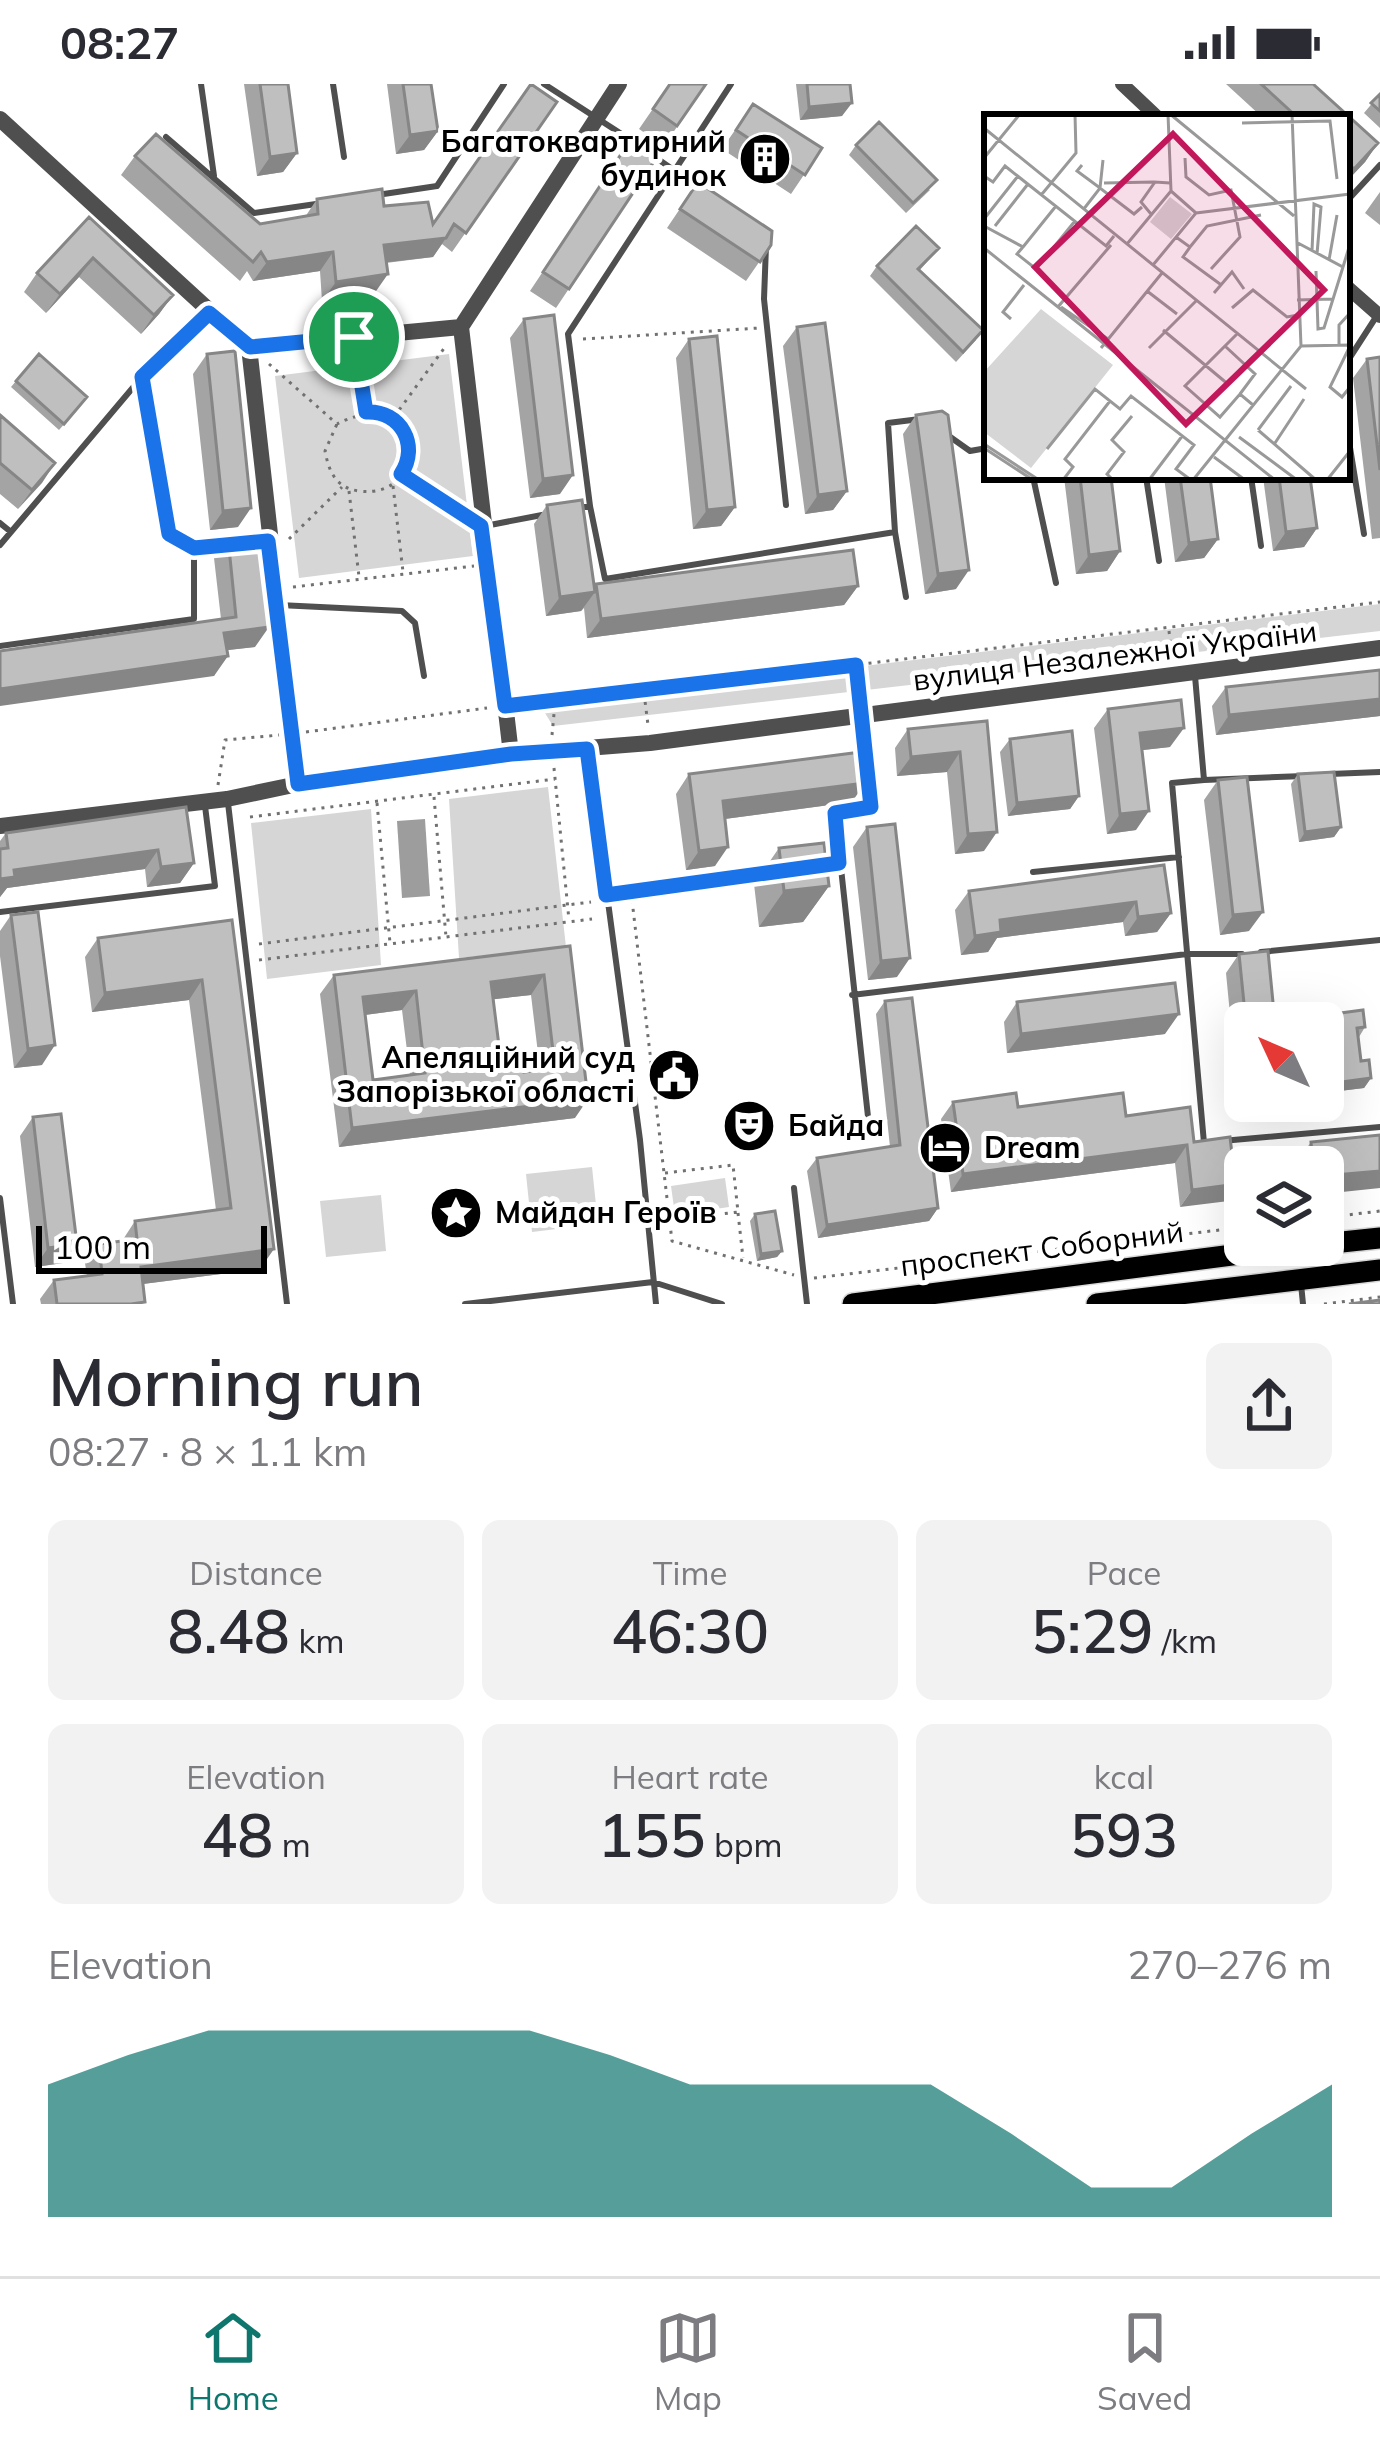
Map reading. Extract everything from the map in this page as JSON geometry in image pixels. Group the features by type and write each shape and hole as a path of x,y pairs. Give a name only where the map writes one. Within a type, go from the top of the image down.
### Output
{"main road":[{"path":"1344,1242 1380,1238"},
{"name":"проспект Соборний","path":"853,1304 1224,1256"},
{"name":"проспект Соборний","path":"1097,1304 1380,1270"}],"street":[{"path":"511,754 461,326 619,84"},
{"path":"1122,84 1154,114"},
{"path":"0,119 250,347 298,784"},
{"path":"1350,290 1379,315"},
{"path":"250,347 461,326"},
{"name":"вулиця Незалежної України","path":"0,826 227,799 298,784 511,754 650,743 1380,648"}],"lane":[{"path":"202,84 215,179"},
{"path":"333,84 344,157"},
{"path":"368,196 437,186 504,84"},
{"path":"544,84 711,196"},
{"path":"731,84 568,334 590,506 605,579 895,532"},
{"path":"166,136 254,213 322,203"},
{"path":"1350,198 1380,165"},
{"path":"766,235 767,328 786,505"},
{"path":"0,545 142,377 209,313"},
{"path":"1350,358 1379,315"},
{"path":"142,377 169,534 194,548 231,545"},
{"path":"906,596 895,532 888,423 926,418"},
{"path":"940,429 970,451 984,449"},
{"path":"1350,448 1364,534"},
{"path":"1034,480 1056,583"},
{"path":"1146,480 1159,561"},
{"path":"1251,480 1261,546"},
{"path":"568,510 590,506"},
{"path":"481,526 547,514"},
{"path":"0,523 11,532"},
{"path":"0,646 194,619 194,548"},
{"path":"274,597 402,611 415,623 424,676"},
{"path":"1195,673 1204,780"},
{"path":"864,715 871,807 835,813 870,1135"},
{"path":"587,749 640,1140 656,1304"},
{"path":"1380,772 1172,783 1204,1143 1380,1126"},
{"path":"227,799 287,1304"},
{"path":"0,912 215,886 204,802"},
{"path":"1033,872 1179,857"},
{"path":"820,866 839,863"},
{"path":"606,895 773,872"},
{"path":"852,995 1187,953 1244,954 1380,940"},
{"path":"794,1188 809,1278 807,1304"},
{"path":"0,1198 13,1304"},
{"path":"1300,1279 1303,1304"},
{"path":"465,1304 653,1282 722,1304"}],"path":[{"path":"393,418 461,326"},
{"path":"569,340 767,328"},
{"path":"354,337 366,412"},
{"path":"250,347 337,424"},
{"path":"366,412 393,418 405,432 411,451 393,486 370,493 349,490 334,478 325,451 337,424 366,412"},
{"path":"401,474 481,526"},
{"path":"270,559 343,485"},
{"path":"393,486 404,574"},
{"path":"349,490 359,579"},
{"path":"274,597 359,579 486,565"},
{"path":"225,740 1380,602"},
{"path":"1168,629 1175,676"},
{"path":"856,665 864,715"},
{"path":"644,691 650,743"},
{"path":"556,701 553,750 570,922"},
{"path":"250,817 556,778"},
{"path":"434,795 446,937"},
{"path":"377,801 391,944"},
{"path":"631,892 672,1241 809,1278 1224,1229"},
{"path":"259,944 590,902"},
{"path":"259,960 592,919"},
{"path":"280,942 281,957"},
{"path":"664,1173 733,1165 743,1261"},
{"path":"1344,1215 1380,1211"},
{"path":"669,1220 738,1212"},
{"path":"809,1278 814,1291"},
{"path":"1324,1304 1380,1297"}],"shaded area":[{"path":"449,354 473,556 299,578 275,376"},
{"path":"1380,604 1380,631 553,726 540,705"},
{"path":"548,787 566,947 459,958 449,799"},
{"path":"371,809 381,965 267,979 251,823"},
{"path":"425,819 430,896 402,898 397,821"},
{"path":"592,1167 598,1224 532,1232 526,1174"},
{"path":"725,1178 729,1207 675,1215 671,1186"},
{"path":"381,1195 386,1251 326,1257 320,1201"}],"building":[{"path":"260,84 288,84 297,153 270,157"},
{"path":"403,84 431,84 438,131 410,135"},
{"path":"531,84 557,102 466,233 454,224 446,238 384,245 388,274 336,282 333,252 267,262 261,252 253,262 135,156 156,134 260,224 318,214 317,199 382,189 384,206 428,202 433,224"},
{"path":"670,84 706,84 677,126 653,109"},
{"path":"807,84 850,84 852,103 809,107"},
{"path":"1261,84 1313,84 1346,114 1294,114"},
{"path":"753,104 822,148 805,175 736,130"},
{"path":"1350,118 1378,143 1354,169 1350,165"},
{"path":"879,122 937,180 913,203 856,145"},
{"path":"631,139 657,157 569,289 543,272"},
{"path":"698,182 772,231 771,245 760,262 680,209"},
{"path":"89,217 173,295 154,315 93,258 60,294 37,273"},
{"path":"916,226 939,248 918,269 983,330 963,352 877,266"},
{"path":"554,315 573,475 543,479 524,319"},
{"path":"825,323 847,491 818,495 797,327"},
{"path":"717,336 735,507 707,510 689,339"},
{"path":"235,351 251,508 223,511 207,354"},
{"path":"39,354 87,397 64,424 16,381"},
{"path":"1380,357 1380,470 1367,359"},
{"path":"942,411 948,415 969,570 938,574 916,415"},
{"path":"0,415 55,463 32,490 0,463"},
{"path":"1080,480 1111,480 1120,551 1089,555"},
{"path":"1180,480 1210,480 1218,539 1189,543"},
{"path":"1279,480 1310,480 1317,528 1286,532"},
{"path":"582,500 595,592 560,597 547,505"},
{"path":"259,535 269,627 224,633 228,656 0,689 0,651 236,617 228,538"},
{"path":"853,550 858,586 601,619 596,584"},
{"path":"1380,670 1380,699 1229,715 1226,687"},
{"path":"1181,700 1184,728 1140,733 1149,811 1120,814 1108,709"},
{"path":"987,721 997,832 968,834 960,752 911,757 908,729"},
{"path":"1072,731 1079,796 1017,803 1010,739"},
{"path":"861,752 865,783 723,801 728,847 699,851 689,774"},
{"path":"1334,772 1341,827 1305,832 1298,774"},
{"path":"1247,777 1263,912 1233,915 1218,780"},
{"path":"186,807 194,863 161,867 158,850 14,870 15,877 0,879 0,849 8,848 6,833"},
{"path":"895,824 910,958 881,961 867,827"},
{"path":"824,843 829,886 784,891 779,848"},
{"path":"1164,865 1171,913 1138,917 1136,902 1000,920 1001,932 975,936 969,891"},
{"path":"38,912 55,1045 28,1049 11,915"},
{"path":"232,920 274,1249 141,1267 145,1302 57,1304 54,1280 102,1274 99,1244 137,1239 135,1221 231,1208 202,980 105,993 98,938"},
{"path":"570,946 588,1099 352,1128 334,975","holes":["544,975 555,1068 524,1072 523,1059 501,1062 491,982","416,991 425,1073 373,1080 363,997"]},
{"path":"1268,951 1273,1002 1244,1002 1239,954"},
{"path":"1175,983 1179,1014 1021,1034 1017,1002"},
{"path":"912,998 938,1208 827,1225 817,1158 900,1145 885,1001"},
{"path":"1363,1010 1365,1027 1357,1028 1361,1061 1369,1060 1371,1078 1344,1082 1344,1013"},
{"path":"1016,1093 1018,1107 1123,1093 1126,1116 1190,1107 1194,1142 1230,1137 1231,1146 1224,1146 1224,1186 1192,1190 1187,1145 963,1174 953,1102"},
{"path":"61,1114 77,1244 48,1248 33,1117"},
{"path":"1380,1135 1380,1171 1344,1174 1344,1146 1311,1146 1311,1142"},
{"path":"775,1211 782,1251 761,1254 755,1214"}],"place":[{"name":"Багатоквартирний будинок","path":"765,159"},
{"name":"Апеляційний суд Запорізької області","path":"674,1075"},
{"name":"Байда","path":"749,1126"},
{"name":"Dream","path":"945,1148"},
{"name":"Майдан Героїв","path":"456,1213"}],"route":[{"path":"209,313 250,347 354,337 366,412 393,418 405,432 411,451 401,474 481,526 505,706 856,665 871,807 835,813 839,863 606,895 587,749 511,754 298,784 268,541 194,548 169,534 142,377 209,313"}]}
